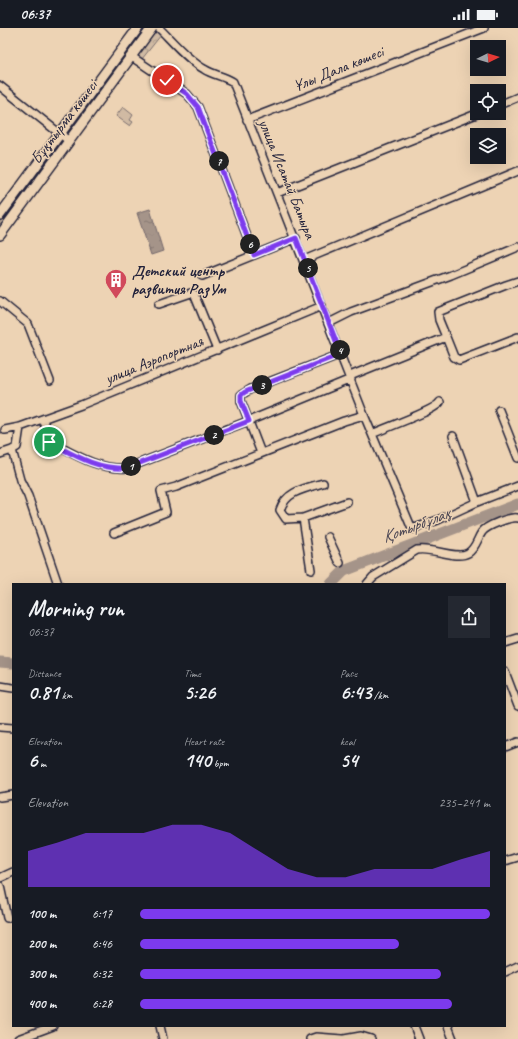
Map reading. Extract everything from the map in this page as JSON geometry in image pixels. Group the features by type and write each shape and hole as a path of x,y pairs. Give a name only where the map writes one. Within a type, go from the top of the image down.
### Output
{"main road":[{"name":"Бұқтырма көшесі","path":"0,215 59,133 138,28"},
{"name":"Бұқтырма көшесі","path":"0,235 152,28"},
{"path":"122,50 132,57"}],"street":[{"name":"улица Исатай Батыра","path":"159,28 202,68 213,74 225,77 233,82 247,120 296,238 364,415 412,529 438,520 477,502"},
{"name":"Ұлы Дала көшесі","path":"247,120 484,28"},
{"path":"132,57 187,94 196,104 254,255"},
{"path":"0,86 69,141"},
{"path":"506,102 518,97"},
{"path":"277,194 470,117"},
{"path":"304,260 518,171"},
{"path":"202,276 296,238"},
{"path":"329,323 351,312 451,275 518,247"},
{"path":"518,282 506,285 438,312 439,320 454,357 459,360 518,337"},
{"path":"160,304 191,293 194,294 217,350"},
{"path":"0,301 28,324 50,381"},
{"name":"улица Аэропортная","path":"5,430 20,427 217,350 266,328 322,306"},
{"path":"43,418 49,442 86,461 113,469 127,468 249,421 446,337"},
{"path":"261,453 241,401 241,395 245,392 341,354"},
{"path":"372,434 419,415 438,406 440,402"},
{"path":"499,410 518,458"},
{"path":"114,533 166,512 161,491 176,487 344,421 364,415"},
{"path":"0,454 17,447 20,427"},
{"path":"453,436 476,494 477,502 518,486"},
{"path":"12,450 20,480 28,496 58,583"},
{"path":"323,483 292,493 283,502 280,510 286,519 303,518 347,502"},
{"path":"368,583 373,578 417,550 423,549 459,555 467,554 476,544 482,531 498,522 514,517 518,518"},
{"path":"303,518 311,570"},
{"path":"328,537 340,563"},
{"path":"506,643 518,639"},
{"path":"506,675 518,706"},
{"path":"0,686 12,688"},
{"path":"0,727 12,728"},
{"path":"506,747 518,742"},
{"path":"0,797 12,795"},
{"path":"506,861 518,857"},
{"path":"0,878 12,872"},
{"path":"0,886 7,918"},
{"path":"506,972 518,966"},
{"path":"18,1039 50,1027"},
{"path":"160,1027 163,1039"},
{"path":"414,1027 420,1039"},
{"path":"448,1027 453,1039"},
{"path":"310,1039 316,1037 343,1039 361,1036 371,1039"}],"green space":[{"path":"155,28 161,35 142,59 136,55"},
{"path":"123,107 133,115 130,120 133,122 130,126 116,116"},
{"path":"60,140 60,145 0,227 0,221"}],"water":[{"path":"150,209 163,251 151,255 137,213"}],"waterway":[{"name":"Қотырбұлақ","path":"332,583 344,571 518,504"},
{"name":"Қотырбұлақ","path":"0,662 12,663"}],"place":[{"name":"Детский центр развития РазУм","path":"116,300"}],"route":[{"path":"49,442 86,461 113,469 127,468 249,421 241,401 241,395 245,392 341,354 296,238 254,255 198,107 187,94 167,80"}]}
